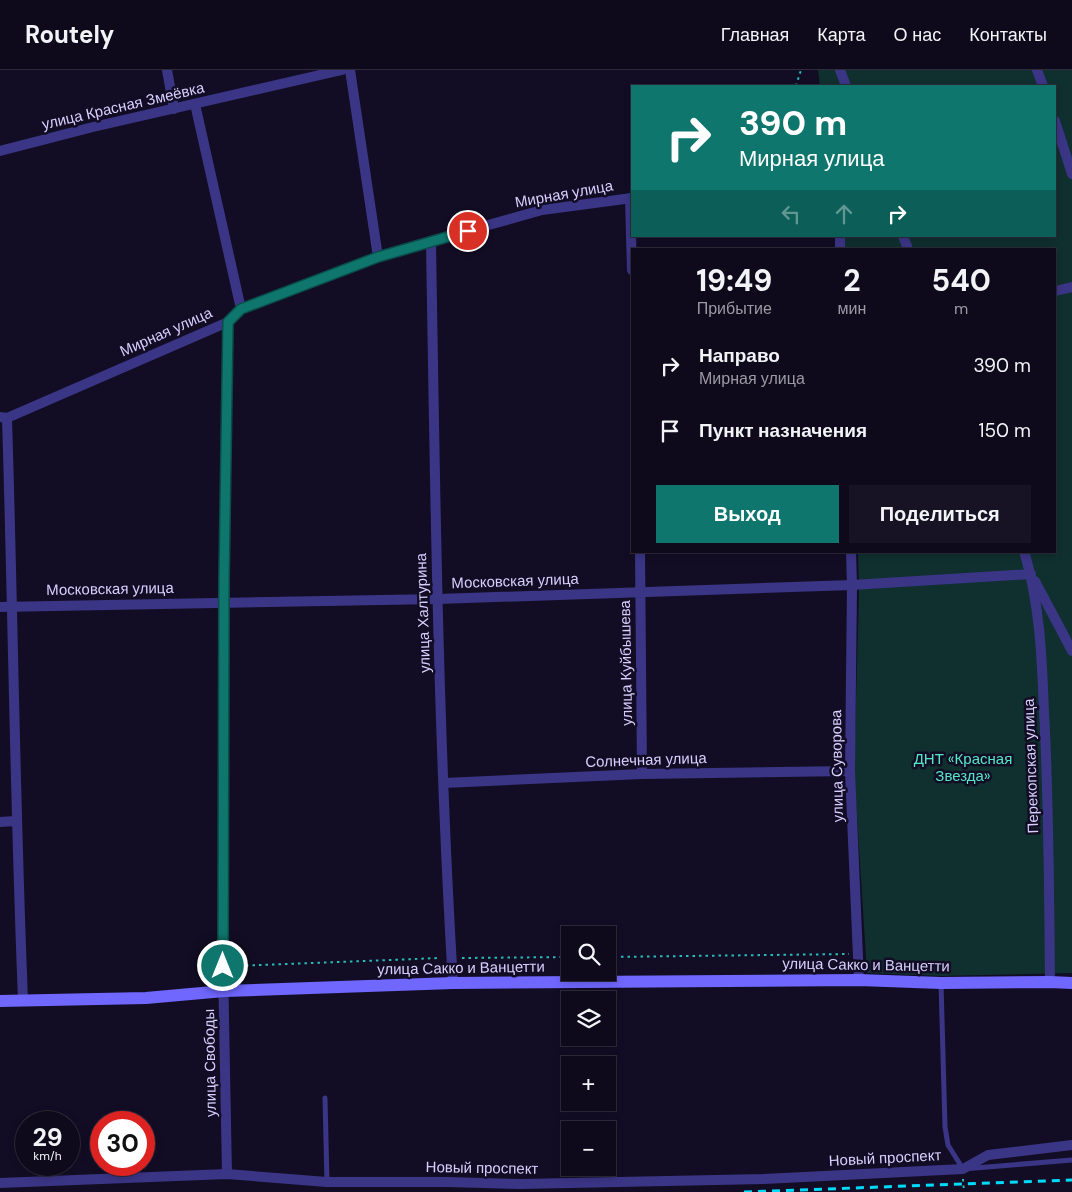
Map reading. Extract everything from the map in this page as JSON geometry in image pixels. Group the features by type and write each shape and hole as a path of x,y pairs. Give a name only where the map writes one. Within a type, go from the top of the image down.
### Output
{"main road":[{"name":"улица Сакко и Ванцетти","path":"0,1001 146,998 224,991 453,984 859,980 941,983 1072,983"}],"street":[{"path":"167,70 174,109"},
{"name":"улица Красная Змеёвка","path":"0,151 93,127 342,70"},
{"path":"350,70 378,257"},
{"path":"840,70 846,85"},
{"path":"1037,70 1042,85"},
{"path":"195,104 241,309"},
{"path":"1056,124 1072,174"},
{"name":"Мирная улица","path":"4,417 228,322 241,309 378,257 542,210 631,198"},
{"name":"улица Халтурина","path":"431,241 438,599 453,984"},
{"path":"1056,291 1072,287"},
{"name":"улица Свободы","path":"227,1174 223,966 224,601 228,322"},
{"path":"4,417 13,606 16,822 23,1000"},
{"name":"улица Куйбышева","path":"640,553 642,774"},
{"name":"улица Суворова","path":"851,553 850,771 859,980"},
{"name":"Перекопская улица","path":"1025,553 1031,574 1040,634 1047,768 1050,982"},
{"path":"1031,574 1072,651"},
{"name":"Московская улица","path":"0,607 224,601 438,599 852,585 1031,574"},
{"name":"Солнечная улица","path":"444,784 642,774 850,771"},
{"path":"0,822 16,822"},
{"path":"963,1170 988,1156 1072,1145"},
{"name":"Новый проспект","path":"0,1183 227,1174 327,1182 608,1183 764,1180 963,1170"}],"lane":[{"path":"941,983 945,1127 948,1145 963,1170 1072,1160"},
{"path":"325,1098 327,1182"}],"path":[{"path":"796,85 800,70"},
{"path":"616,956 859,954"},
{"path":"223,966 452,958 561,957"},
{"path":"963,1170 964,1192"}],"green space":[{"name":"ДНТ «Красная Звезда»","path":"818,70 1072,70 1072,973 941,976 867,973 854,770 859,594 858,553 1056,553 1056,248 844,248 843,237 1056,237 1056,85 820,85"}],"railway":[{"path":"744,1192 1072,1180"}],"route":[{"path":"223,966 224,581 228,322 241,309 361,263 468,231"}]}
